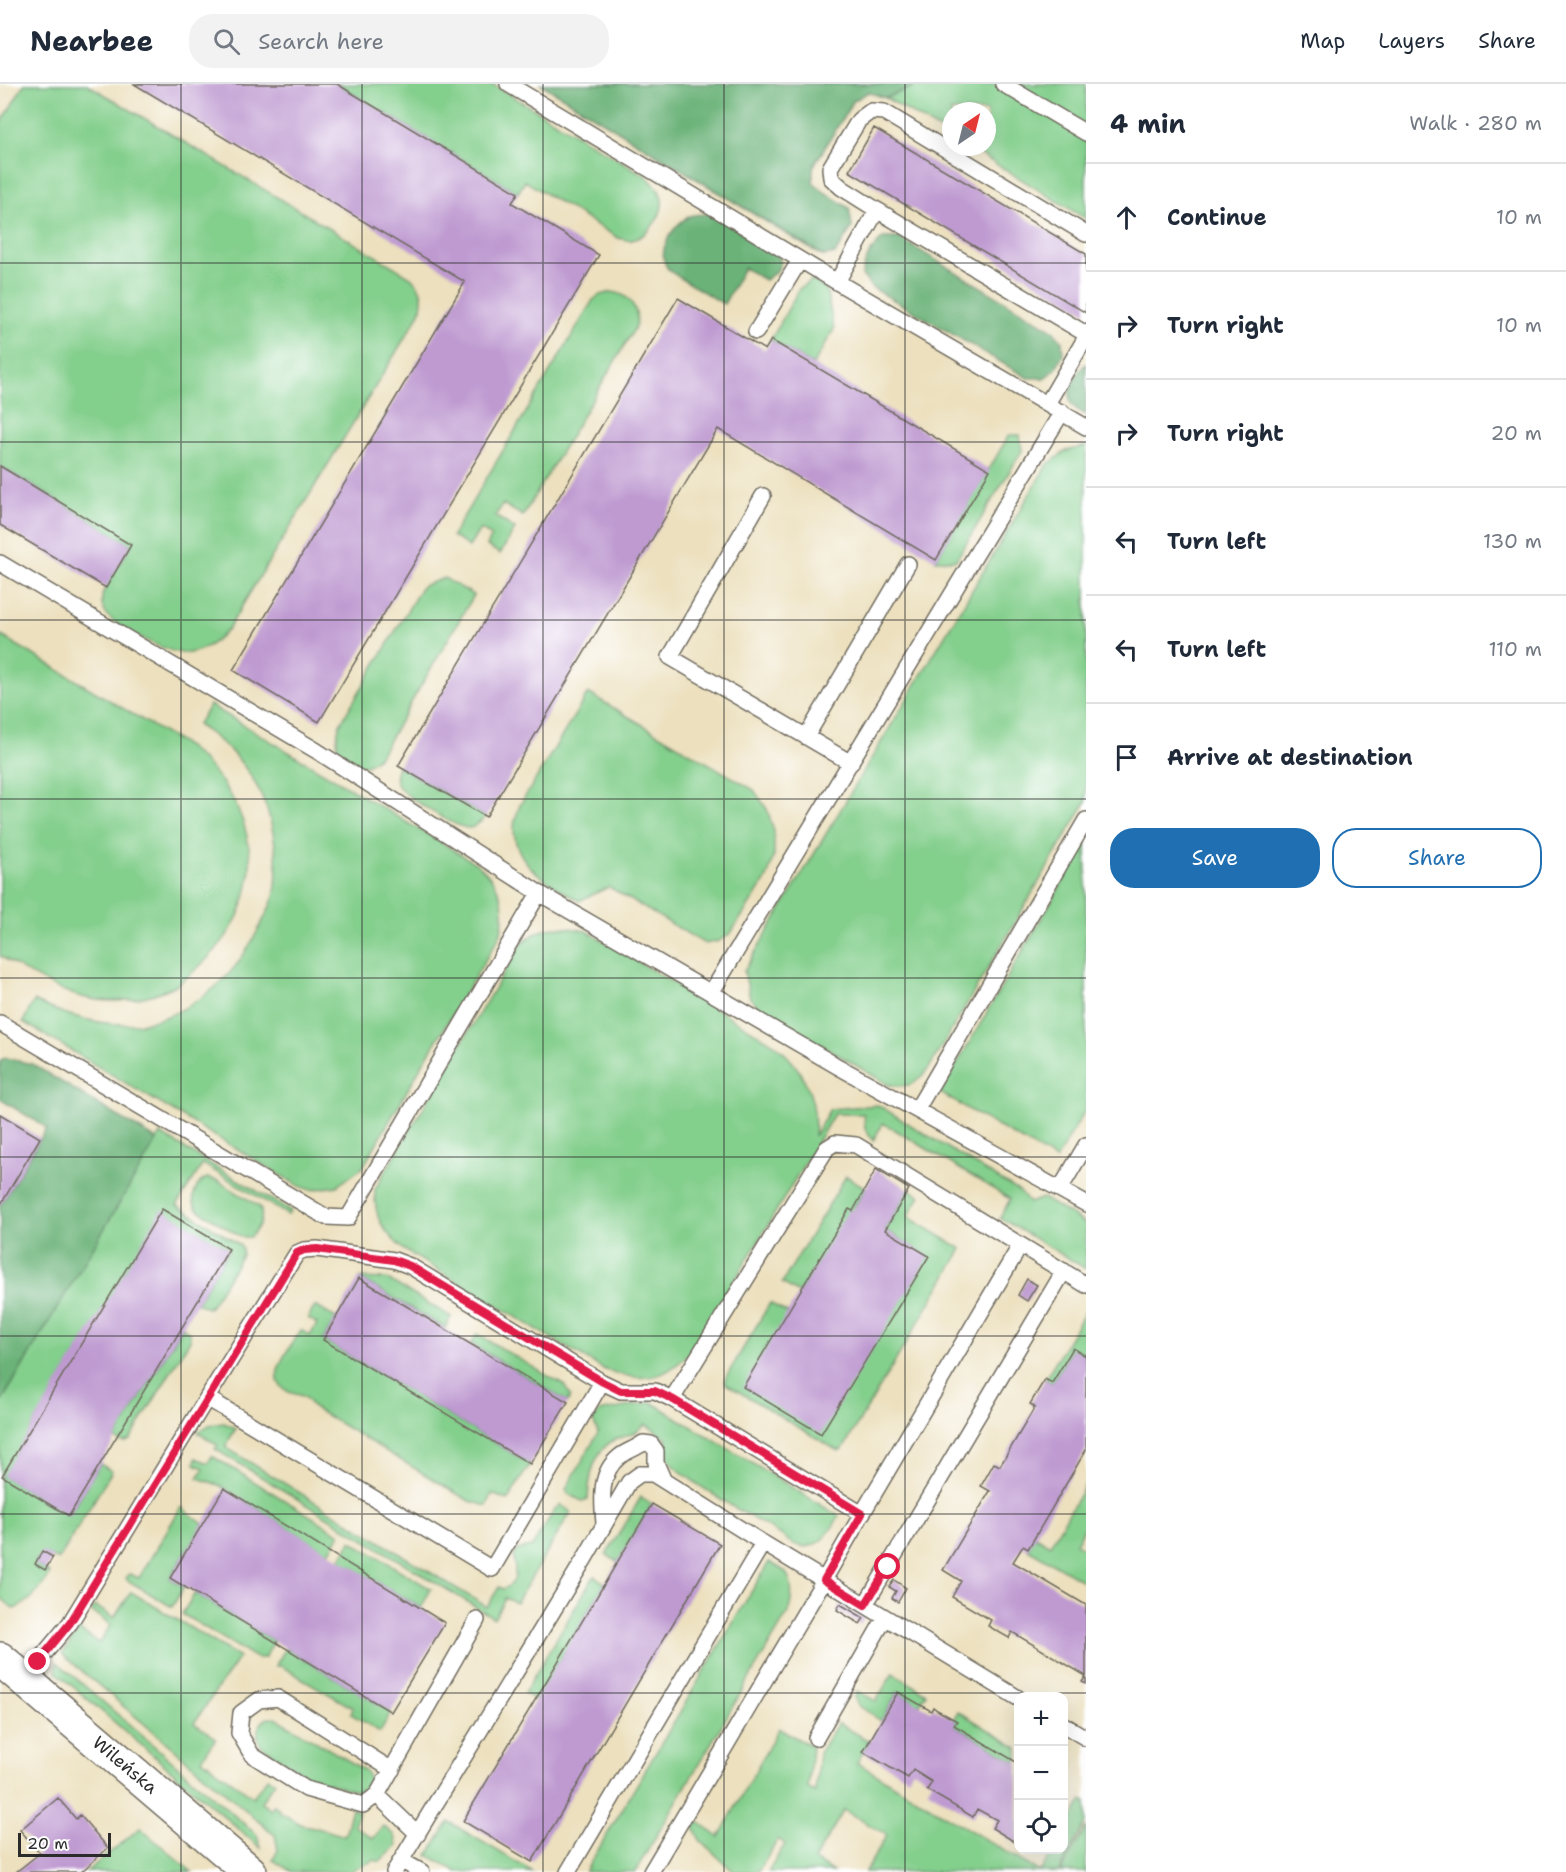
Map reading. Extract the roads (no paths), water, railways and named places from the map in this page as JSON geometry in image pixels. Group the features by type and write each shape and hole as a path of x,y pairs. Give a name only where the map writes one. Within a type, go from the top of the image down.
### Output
{"street":[{"name":"Wileńska","path":"12,1669 250,1872"}],"lane":[{"path":"508,84 837,282 1086,426"},
{"path":"1003,84 1086,133"},
{"path":"1047,404 1086,335 842,188 831,178 830,168 859,120 871,111 884,112 1086,234"},
{"path":"837,282 877,210"},
{"path":"756,332 800,260"},
{"path":"711,993 1062,412"},
{"path":"763,496 670,657 851,763"},
{"path":"0,563 317,751 539,893 837,1066 1086,1204"},
{"path":"806,737 908,564"},
{"path":"917,1109 1086,820"},
{"path":"0,1023 326,1217 348,1218 539,893"},
{"path":"672,1399 827,1148 835,1143 856,1145 1086,1285"},
{"path":"1060,1189 1086,1145"},
{"path":"651,1872 1020,1246"},
{"path":"12,1669 70,1623 297,1253 310,1248 394,1260 410,1266 603,1382 621,1391 655,1391 672,1399 862,1514"},
{"path":"865,1605 1064,1271"},
{"path":"207,1398 492,1569 603,1382"},
{"path":"604,1523 604,1477 611,1464 622,1455 635,1450 643,1443 651,1444 656,1451 656,1463 663,1479"},
{"path":"422,1872 398,1867 629,1482 640,1474 653,1474 663,1479 1014,1696"},
{"path":"568,1872 764,1543"},
{"path":"816,1738 885,1618"},
{"path":"392,1770 278,1698 259,1700 241,1713 239,1733 252,1755 306,1789 363,1805 377,1795 392,1770 477,1620"},
{"path":"1068,1727 1086,1738"},
{"path":"377,1795 418,1834"}]}
